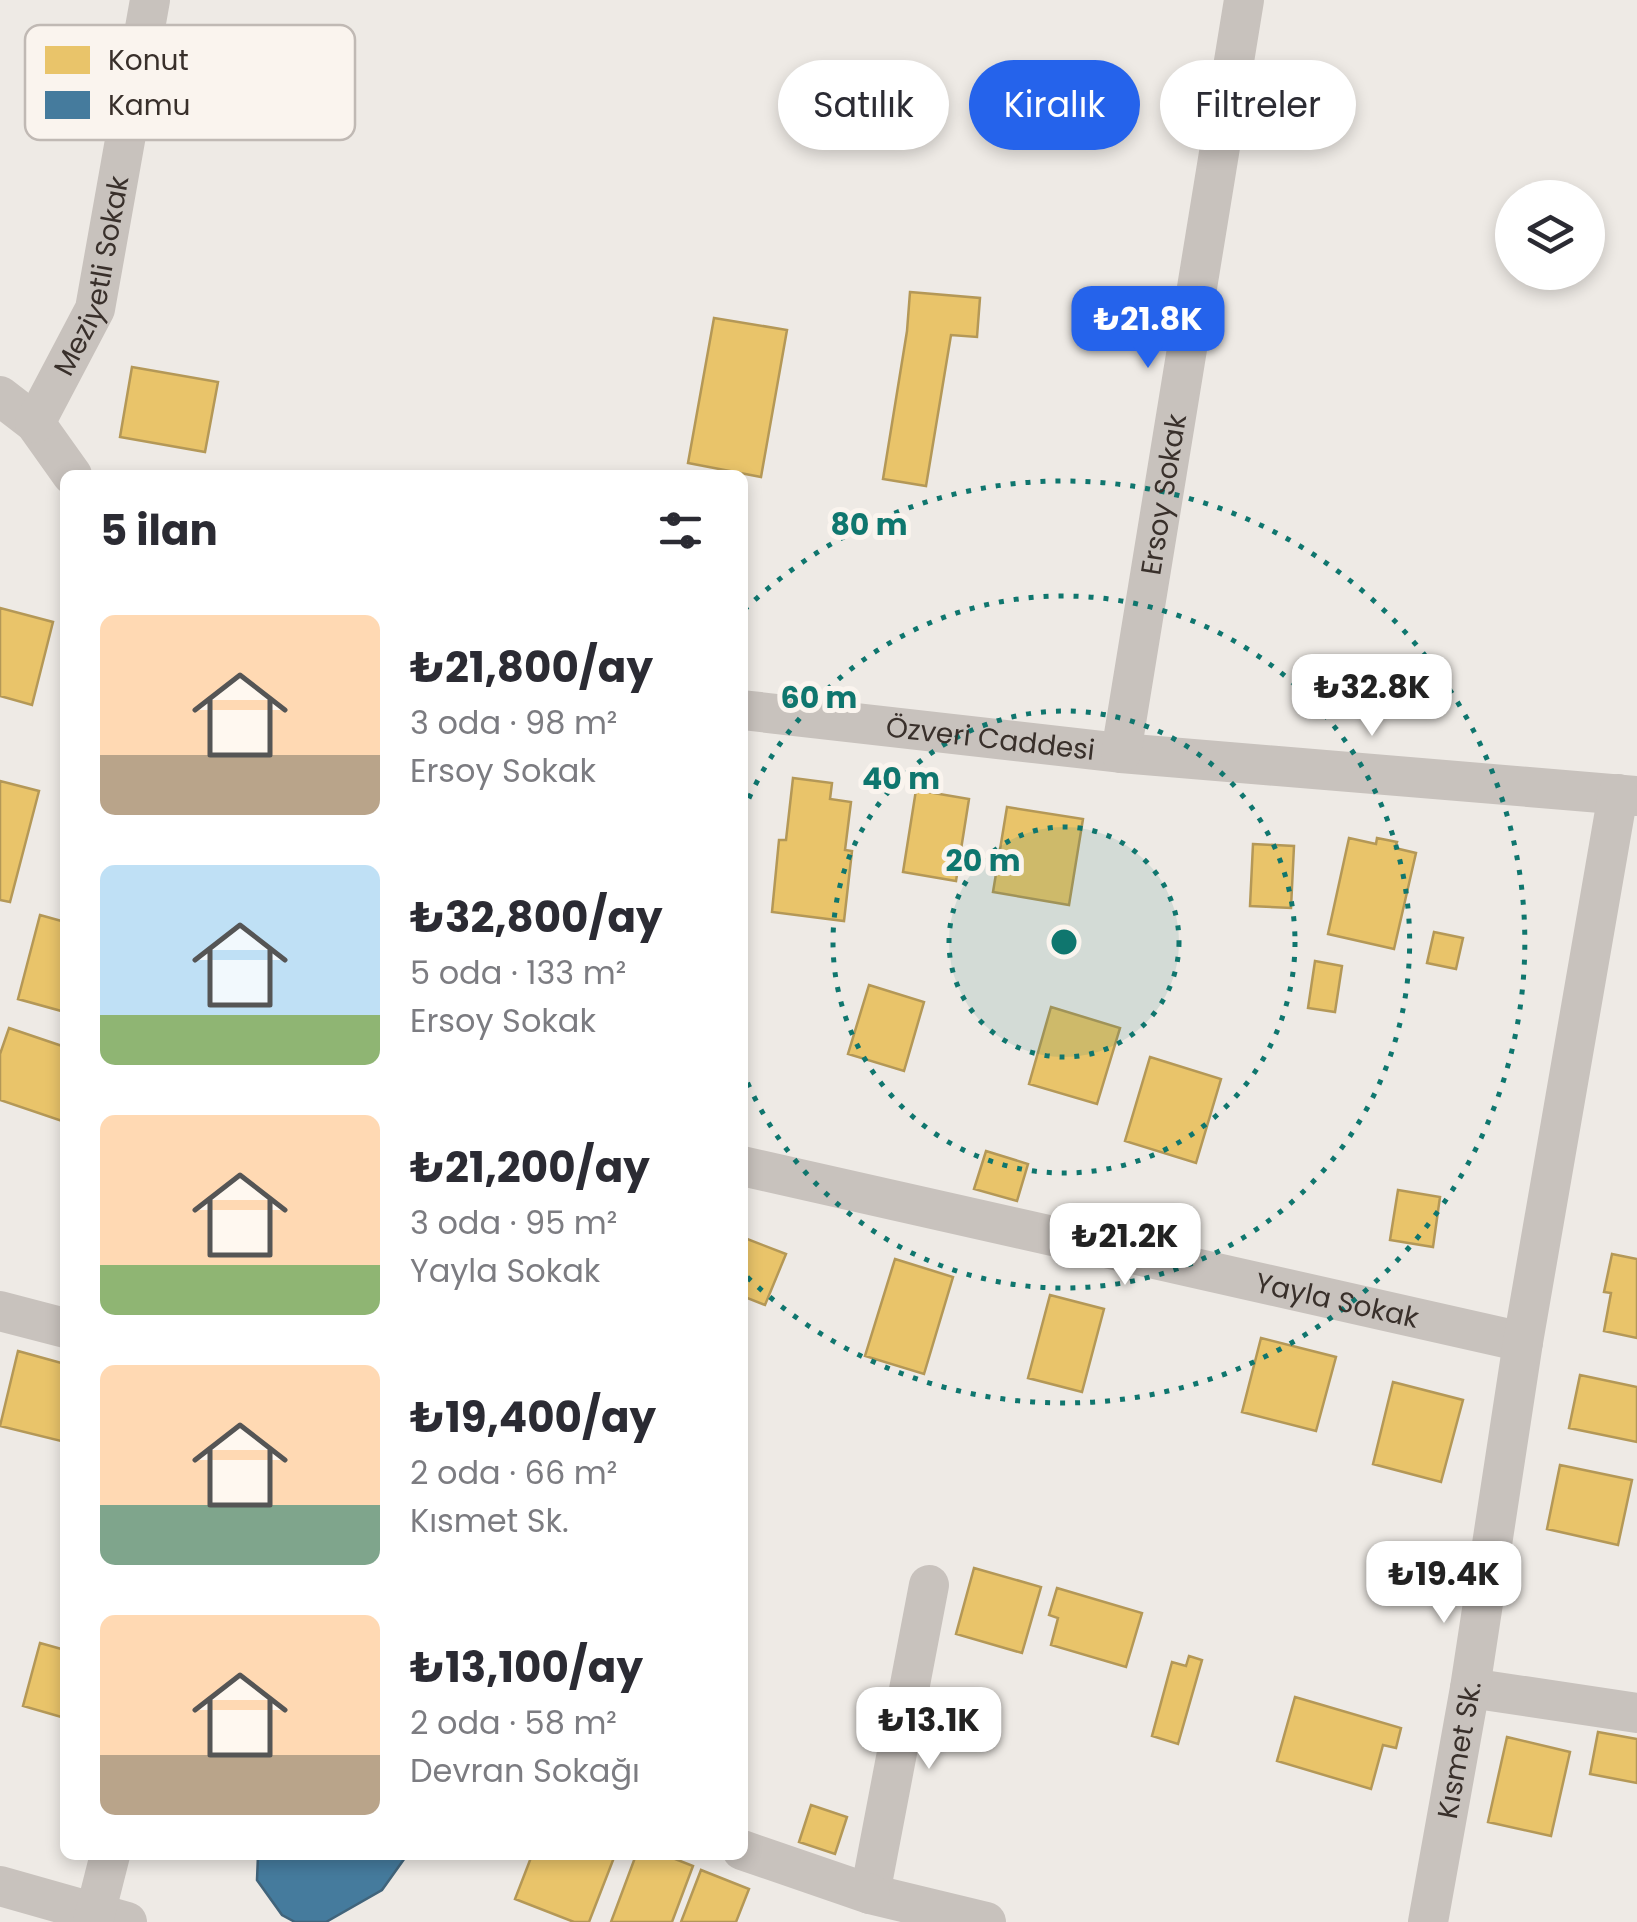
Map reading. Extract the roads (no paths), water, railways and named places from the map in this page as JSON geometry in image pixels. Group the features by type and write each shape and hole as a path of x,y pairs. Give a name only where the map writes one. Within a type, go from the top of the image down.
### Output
{"street":[{"name":"Meziyetli Sokak","path":"146,25 150,0"},
{"name":"Ersoy Sokak","path":"1120,754 1244,0"},
{"name":"Meziyetli Sokak","path":"34,423 95,309 125,140"},
{"path":"0,396 34,423 68,470"},
{"name":"Özveri Caddesi","path":"748,711 1120,754 1627,795"},
{"name":"Kısmet Sk.","path":"1428,1922 1470,1688 1522,1342 1627,795"},
{"name":"Yayla Sokak","path":"748,1167 1522,1342"},
{"path":"0,1310 60,1327"},
{"path":"870,1894 929,1585"},
{"path":"1470,1688 1637,1713"},
{"path":"748,1852 870,1894 986,1922"},
{"path":"0,1886 105,1918 110,1860"}]}
